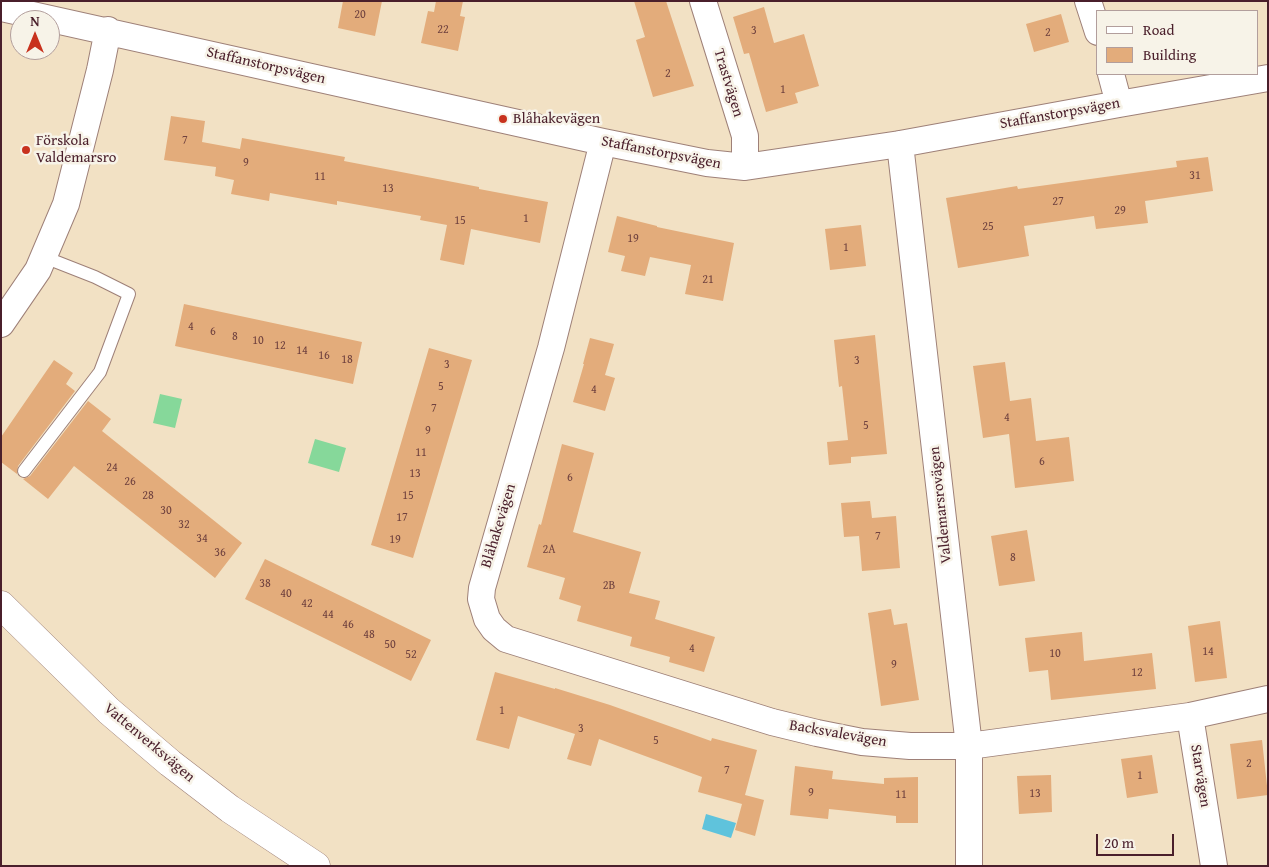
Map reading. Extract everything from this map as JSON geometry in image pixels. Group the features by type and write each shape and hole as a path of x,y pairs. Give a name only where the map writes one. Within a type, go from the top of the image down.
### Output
{"street":[{"name":"Trastvägen","path":"703,1 745,136 745,167"},
{"path":"1088,1 1096,26"},
{"name":"Staffanstorpsvägen","path":"1,8 108,30 603,142 707,163 745,167 900,144 1268,78"},
{"path":"1,324 38,270 66,204 100,70 108,30"},
{"path":"1111,75 1119,104"},
{"name":"Blåhakevägen","path":"487,619 480,599 484,574 551,348 603,142"},
{"name":"Valdemarsrovägen","path":"900,144 969,746 969,866"},
{"name":"Vattenverksvägen","path":"1,605 108,711 170,763 230,809 282,845 317,865"},
{"name":"Backsvalevägen","path":"487,619 494,629 506,639 781,724 862,742 910,746 969,746 1190,716 1268,699"},
{"name":"Starvägen","path":"1190,716 1214,866"}],"lane":[{"path":"24,471 100,372 129,294 95,277 44,257"}],"green space":[{"path":"160,394 182,399 175,428 153,423"},
{"path":"315,439 346,448 339,472 308,463"}],"water":[{"path":"706,814 736,823 731,838 702,829"}],"building":[{"path":"343,1 382,1 375,36 338,28"},
{"path":"436,1 463,1 460,16 465,17 458,51 421,43 428,11 434,12"},
{"path":"634,1 666,1 694,86 653,97 636,40 645,37"},
{"path":"764,7 774,43 804,34 819,86 795,93 798,103 766,112 749,53 744,54 733,17"},
{"path":"1061,14 1069,42 1034,52 1026,24"},
{"path":"171,116 205,121 202,142 240,149 242,138 345,157 344,161 548,202 540,243 471,229 464,265 440,260 447,225 420,220 421,216 337,201 337,205 270,193 269,201 231,194 234,180 215,176 216,167 164,160"},
{"path":"1208,157 1213,191 1145,201 1148,223 1096,229 1094,216 1024,226 1029,256 958,268 946,198 1017,186 1018,189 1177,167 1176,161"},
{"path":"617,216 657,227 734,243 723,301 685,294 691,265 650,257 645,276 621,271 625,256 608,252"},
{"path":"861,225 866,266 830,270 825,229"},
{"path":"184,304 362,342 353,384 175,346"},
{"path":"875,335 887,454 851,457 851,463 829,465 827,442 848,440 842,386 839,387 834,340"},
{"path":"590,338 614,344 605,375 615,378 605,411 573,402"},
{"path":"429,348 472,360 413,558 371,545"},
{"path":"54,360 73,373 66,384 75,391 18,466 17,474 1,462 1,437"},
{"path":"1005,362 1010,401 1031,398 1036,441 1069,437 1074,481 1015,488 1009,434 983,438 973,366"},
{"path":"88,401 111,419 102,431 242,543 215,578 74,466 48,499 23,479 30,476"},
{"path":"562,444 594,453 573,532 641,552 629,593 660,601 655,619 715,637 704,672 669,662 670,657 630,646 632,637 577,621 581,606 559,599 565,578 527,567 539,524 541,525"},
{"path":"870,501 872,518 896,516 900,568 862,571 859,536 844,537 841,503"},
{"path":"1027,530 1035,581 999,586 991,536"},
{"path":"265,559 431,640 411,681 245,599"},
{"path":"891,609 894,625 907,623 919,700 881,706 868,613"},
{"path":"1220,621 1227,678 1195,682 1188,626"},
{"path":"1082,632 1084,661 1152,653 1156,689 1051,700 1048,670 1029,672 1025,638"},
{"path":"495,672 610,705 711,741 712,738 757,750 745,795 764,800 755,836 735,830 742,804 698,792 702,777 599,739 591,766 567,759 575,734 518,716 509,749 476,740"},
{"path":"1262,740 1268,795 1237,799 1230,744"},
{"path":"1152,755 1158,793 1127,798 1121,759"},
{"path":"795,766 833,771 832,779 884,784 884,778 918,777 918,823 896,823 896,816 829,809 828,819 790,815"},
{"path":"1051,775 1052,812 1019,814 1017,776"}],"place":[{"name":"Blåhakevägen","path":"503,119"},
{"name":"Förskola Valdemarsro","path":"26,150"}]}
